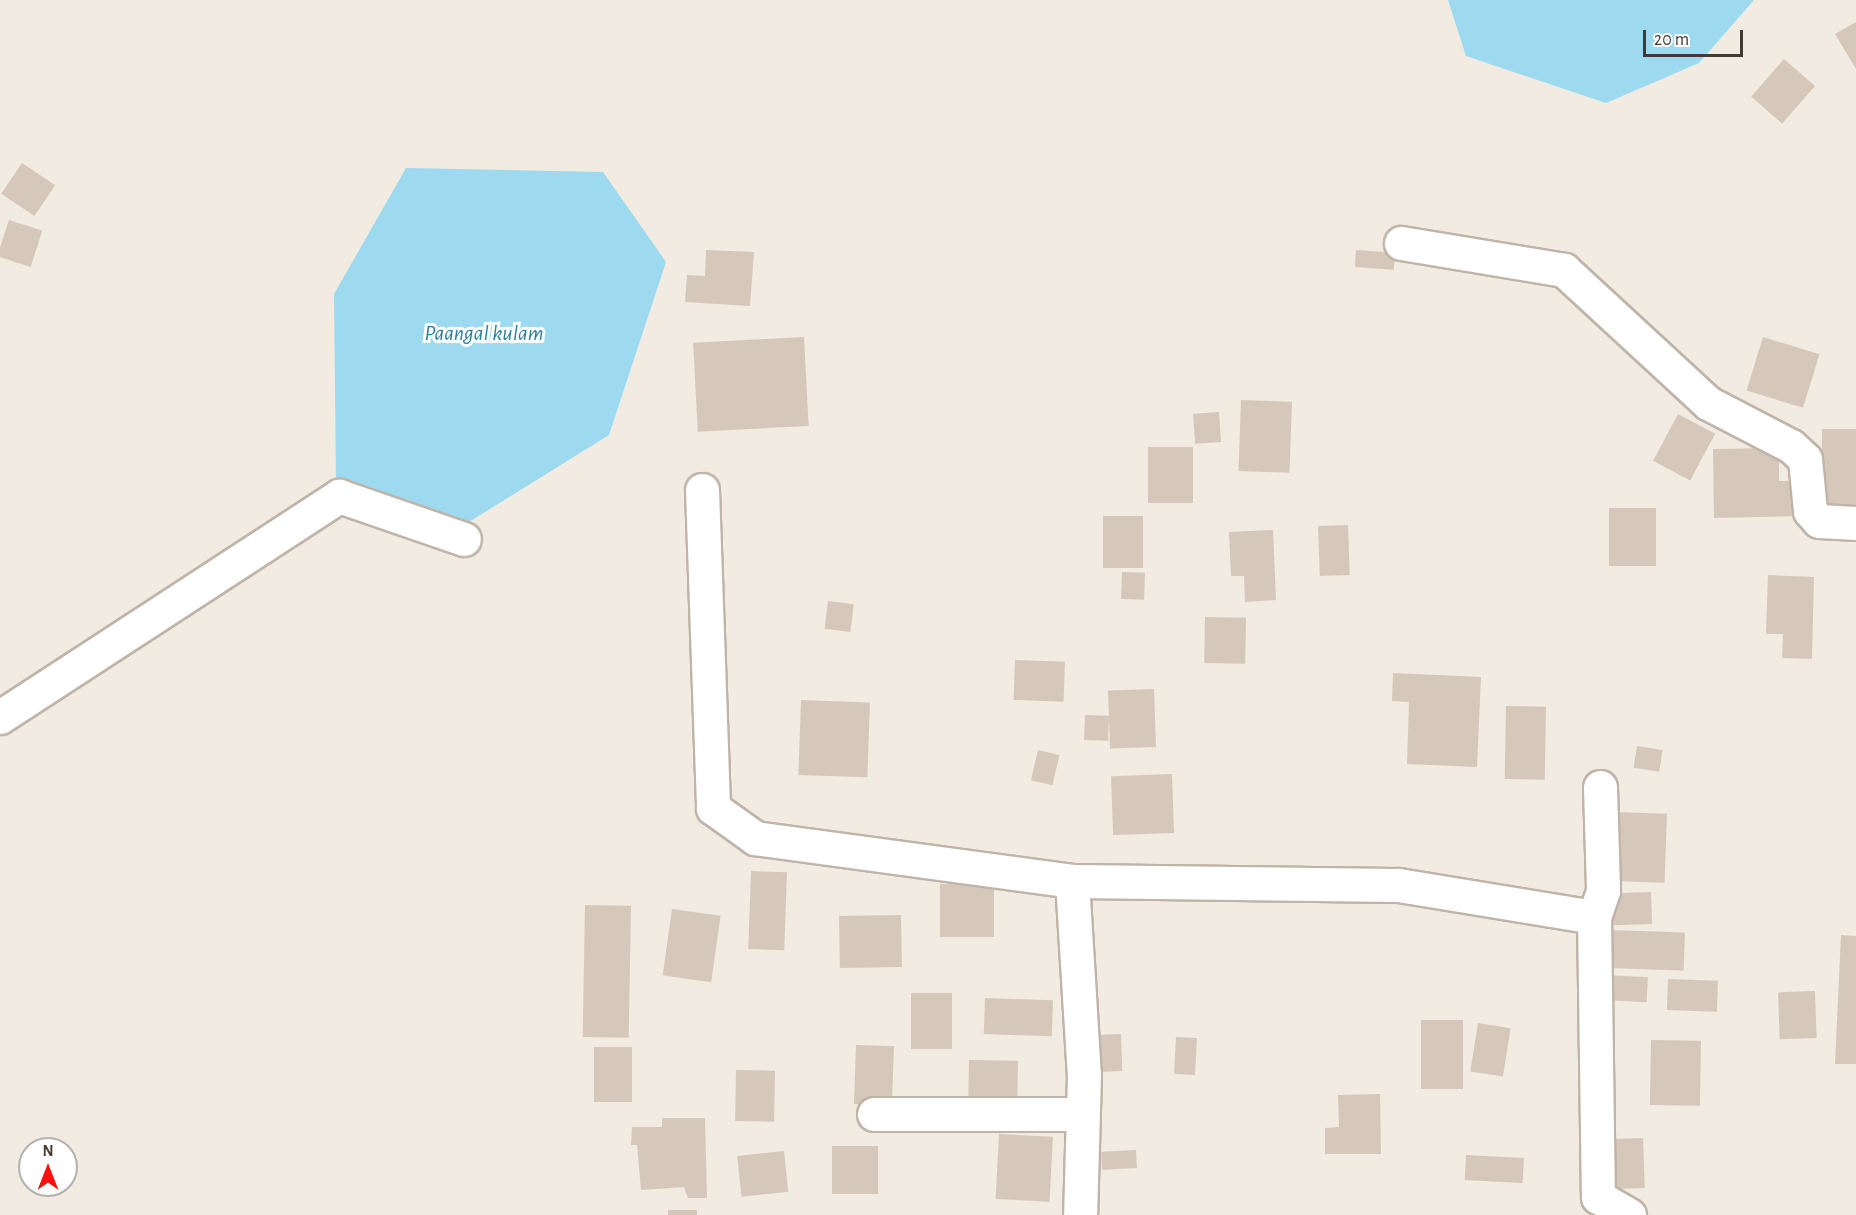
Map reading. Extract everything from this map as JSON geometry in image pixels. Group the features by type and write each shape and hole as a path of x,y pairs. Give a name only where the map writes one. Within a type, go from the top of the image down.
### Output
{"street":[{"path":"1401,243 1564,270 1708,403 1791,446 1806,459 1810,511 1819,521 1856,523"},
{"path":"702,490 713,808 755,838 1072,881 1398,885 1594,917"},
{"path":"0,717 339,496 464,539"},
{"path":"1600,787 1603,891 1594,917 1598,1197 1629,1215"},
{"path":"1072,881 1084,1075 1081,1114 1080,1215"},
{"path":"873,1114 1081,1114"}],"water":[{"path":"1448,0 1754,0 1699,63 1606,103 1466,56"},
{"name":"Paangal kulam","path":"406,168 603,172 666,262 609,435 464,525 336,482 334,294"}],"building":[{"path":"1856,22 1856,69 1835,34"},
{"path":"1784,59 1815,86 1782,124 1751,97"},
{"path":"22,163 55,185 34,216 1,194"},
{"path":"9,220 42,231 31,267 0,257 0,248"},
{"path":"706,250 754,252 750,306 685,302 687,275 705,276"},
{"path":"1356,250 1395,253 1394,270 1355,267"},
{"path":"804,337 809,426 698,432 693,343"},
{"path":"1763,337 1819,354 1803,408 1747,391"},
{"path":"1241,400 1292,402 1289,473 1239,471"},
{"path":"1219,412 1221,442 1195,444 1193,414"},
{"path":"1678,414 1715,434 1690,481 1653,461"},
{"path":"1822,429 1856,429 1856,510 1822,510"},
{"path":"1148,447 1193,447 1193,503 1148,503"},
{"path":"1779,448 1779,481 1799,481 1799,516 1714,518 1713,449"},
{"path":"1609,508 1656,508 1656,566 1609,566"},
{"path":"1103,516 1143,516 1143,568 1103,568"},
{"path":"1348,525 1350,575 1320,576 1318,526"},
{"path":"1273,530 1276,600 1245,602 1244,576 1231,576 1229,532"},
{"path":"1122,572 1145,573 1144,600 1121,599"},
{"path":"1768,575 1814,577 1812,659 1782,658 1783,634 1766,634"},
{"path":"828,601 854,604 850,632 825,629"},
{"path":"1205,617 1246,618 1245,664 1204,663"},
{"path":"1015,660 1065,662 1064,702 1014,700"},
{"path":"1393,673 1481,677 1477,767 1407,764 1409,702 1392,701"},
{"path":"1154,689 1156,747 1110,749 1108,691"},
{"path":"801,700 870,702 867,777 798,775"},
{"path":"1506,706 1546,707 1545,780 1505,779"},
{"path":"1085,715 1109,716 1108,741 1084,740"},
{"path":"1637,746 1663,750 1659,772 1634,768"},
{"path":"1038,750 1059,755 1052,785 1031,780"},
{"path":"1172,774 1174,833 1113,835 1111,776"},
{"path":"1614,812 1667,814 1665,883 1612,881"},
{"path":"751,871 787,872 784,950 748,949"},
{"path":"940,884 994,884 994,937 940,937"},
{"path":"1651,892 1652,924 1609,925 1608,894"},
{"path":"585,905 631,906 629,1038 583,1037"},
{"path":"672,909 721,916 711,982 663,975"},
{"path":"901,915 902,967 840,968 839,916"},
{"path":"1610,930 1685,933 1684,971 1609,968"},
{"path":"1841,935 1856,936 1856,1064 1835,1064"},
{"path":"1606,975 1648,977 1647,1002 1605,1000"},
{"path":"1668,979 1718,981 1717,1012 1667,1010"},
{"path":"1815,991 1817,1038 1780,1039 1778,992"},
{"path":"911,993 952,993 952,1049 911,1049"},
{"path":"985,998 1053,1000 1052,1036 984,1034"},
{"path":"1421,1020 1463,1020 1463,1089 1421,1089"},
{"path":"1478,1023 1511,1028 1503,1077 1470,1071"},
{"path":"1121,1034 1122,1071 1095,1072 1094,1035"},
{"path":"1176,1037 1197,1038 1195,1075 1174,1074"},
{"path":"1651,1040 1701,1041 1700,1106 1650,1105"},
{"path":"856,1045 894,1046 892,1105 854,1104"},
{"path":"594,1047 632,1047 632,1102 594,1102"},
{"path":"969,1060 1018,1061 1017,1105 968,1104"},
{"path":"736,1070 775,1071 774,1122 735,1121"},
{"path":"1380,1094 1381,1154 1325,1154 1325,1128 1339,1127 1338,1095"},
{"path":"662,1118 705,1118 707,1198 688,1198 684,1187 641,1190 637,1145 631,1145 632,1127 662,1127"},
{"path":"999,1134 1053,1137 1050,1202 996,1199"},
{"path":"1643,1138 1645,1188 1613,1189 1611,1139"},
{"path":"832,1146 878,1146 878,1194 832,1194"},
{"path":"1136,1150 1137,1168 1102,1170 1101,1152"},
{"path":"784,1151 788,1192 742,1197 737,1156"},
{"path":"1466,1155 1524,1158 1523,1183 1465,1180"},
{"path":"668,1210 697,1210 697,1215 668,1215"}]}
